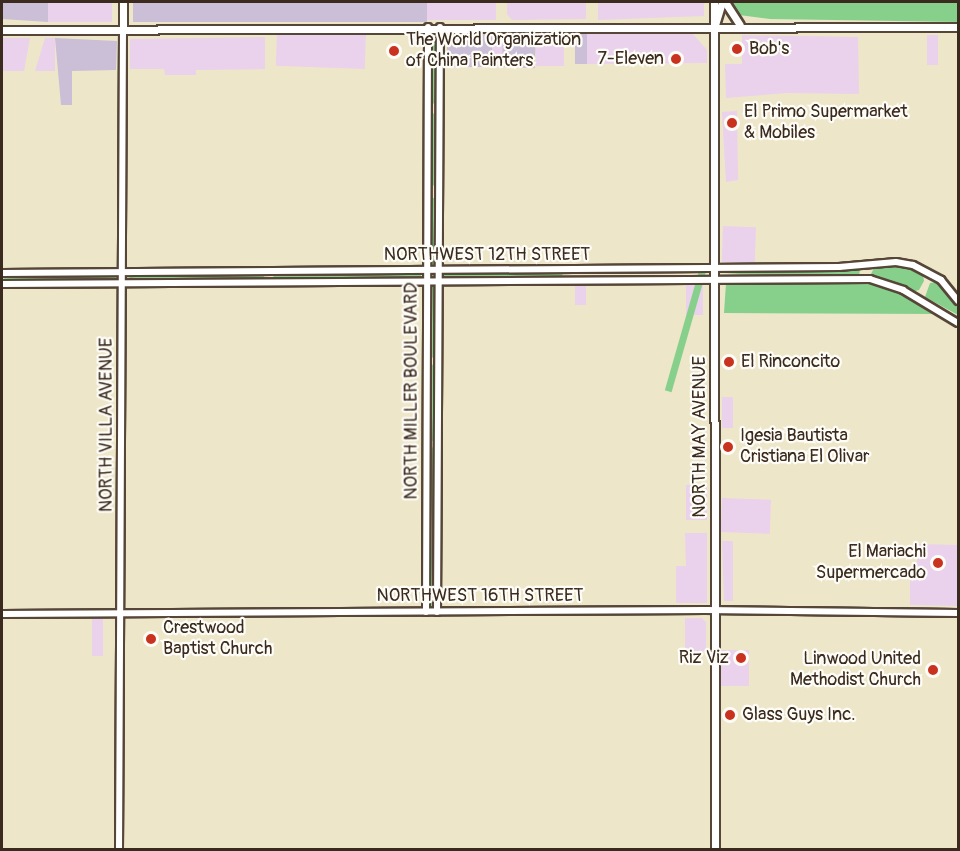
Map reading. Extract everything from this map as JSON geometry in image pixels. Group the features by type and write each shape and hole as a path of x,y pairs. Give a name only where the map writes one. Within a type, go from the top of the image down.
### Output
{"main road":[{"name":"NORTH VILLA AVENUE","path":"123,2 123,29"},
{"name":"NORTH MAY AVENUE","path":"714,2 715,849"},
{"path":"723,2 740,25"},
{"name":"NORTH MAY AVENUE","path":"715,25 723,2"},
{"path":"2,30 715,25 958,27"}],"street":[{"name":"NORTH MILLER BOULEVARD","path":"426,612 428,27"},
{"name":"NORTH MILLER BOULEVARD","path":"437,612 440,27"},
{"name":"NORTH VILLA AVENUE","path":"119,849 122,614 123,29"},
{"name":"NORTHWEST 12TH STREET","path":"2,273 715,268 904,262 941,280 958,301"},
{"name":"NORTHWEST 12TH STREET","path":"2,284 879,280 956,321"},
{"name":"NORTHWEST 16TH STREET","path":"2,614 715,610 958,613"}],"shaded area":[{"path":"2,2 48,2 48,22 2,19"},
{"path":"48,2 112,2 112,22 48,22"},
{"path":"133,2 427,2 427,22 133,22"},
{"path":"427,2 496,2 496,20 427,20"},
{"path":"507,2 586,2 586,19 512,20 507,14"},
{"path":"598,2 704,2 704,16 598,20"},
{"path":"277,30 366,33 365,69 276,66"},
{"path":"575,33 587,33 587,64 575,64"},
{"path":"587,33 692,33 707,50 707,63 587,64"},
{"path":"447,34 492,34 492,67 447,67"},
{"path":"492,34 503,34 503,67 492,67"},
{"path":"503,34 536,35 535,68 502,67"},
{"path":"536,34 564,34 564,66 536,66"},
{"path":"742,35 858,37 859,94 787,93 726,98 725,64 742,64"},
{"path":"927,35 938,35 938,65 927,65"},
{"path":"265,37 265,69 196,70 196,75 165,75 164,69 130,69 130,39"},
{"path":"2,38 30,38 24,71 2,71"},
{"path":"45,38 55,38 55,71 35,71"},
{"path":"55,38 117,41 116,70 72,71 72,105 61,105"},
{"path":"737,111 738,180 726,182 722,112"},
{"path":"723,226 756,227 755,263 722,262"},
{"path":"575,284 586,284 586,305 575,305"},
{"path":"686,285 703,285 703,315 686,315"},
{"path":"722,397 733,397 733,428 722,428"},
{"path":"686,485 707,485 707,520 686,520"},
{"path":"722,498 771,500 770,534 721,532"},
{"path":"685,533 707,533 707,603 676,603 676,566 686,566"},
{"path":"722,541 733,541 733,601 724,601"},
{"name":"El Mariachi Supermercado","path":"917,544 958,545 958,606 910,605 910,576 917,576"},
{"path":"685,618 702,618 706,622 706,651 685,651"},
{"path":"92,619 103,619 103,656 92,656"},
{"path":"721,650 749,650 749,686 721,686"}],"green space":[{"path":"728,2 958,2 958,22 770,19 739,15"},
{"path":"435,33 437,101 434,104 431,101 431,36"},
{"path":"434,113 437,116 434,186 431,183 431,116"},
{"path":"429,198 434,198 436,264 431,264"},
{"path":"901,265 923,274 924,281 919,290 912,292 871,274 874,268"},
{"path":"860,269 859,276 724,274 786,270"},
{"path":"699,271 706,273 672,392 665,390"},
{"path":"563,272 562,277 442,276 444,273"},
{"path":"421,273 421,278 273,277 275,274"},
{"path":"264,274 264,279 129,278 131,276"},
{"path":"3,276 114,276 116,278 4,281"},
{"path":"871,282 894,288 937,314 724,313 726,283"},
{"path":"938,282 958,306 958,315 925,297 930,283"},
{"path":"434,284 435,356 432,358 430,287"},
{"path":"432,364 435,368 433,441 429,439"},
{"path":"433,447 435,519 432,522 429,450"},
{"path":"432,532 435,535 434,607 429,607"}],"place":[{"name":"Bob's","path":"737,49"},
{"name":"The World Organization of China Painters","path":"394,51"},
{"name":"7-Eleven","path":"676,59"},
{"name":"El Primo Supermarket & Mobiles","path":"732,123"},
{"name":"El Rinconcito","path":"729,362"},
{"name":"Igesia Bautista Cristiana El Olivar","path":"728,447"},
{"name":"El Mariachi Supermercado","path":"938,563"},
{"name":"Crestwood Baptist Church","path":"151,639"},
{"name":"Riz Viz","path":"741,658"},
{"name":"Linwood United Methodist Church","path":"933,670"},
{"name":"Glass Guys Inc.","path":"730,715"}]}
